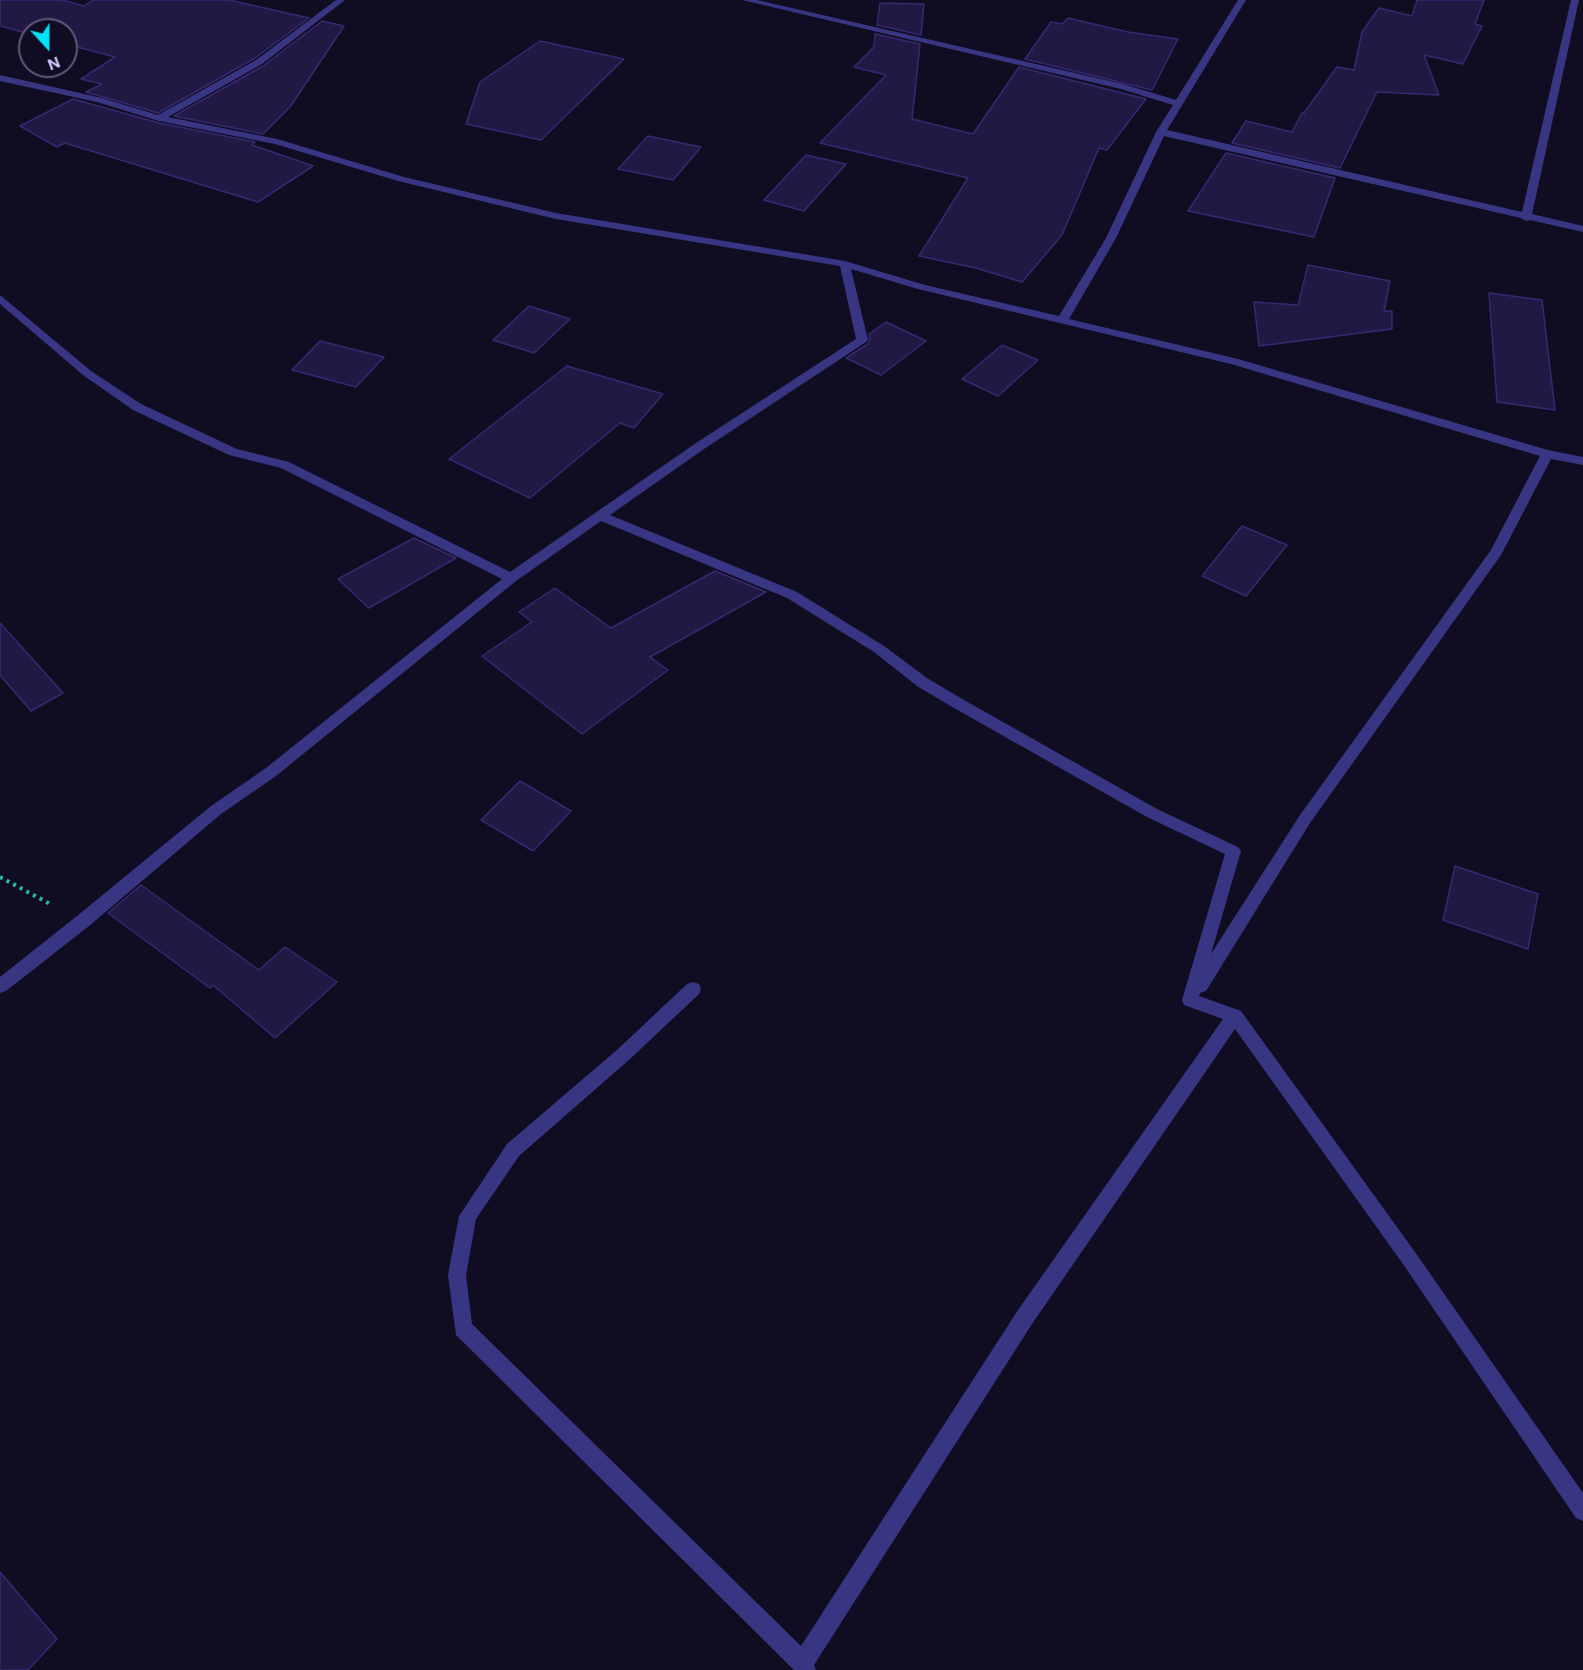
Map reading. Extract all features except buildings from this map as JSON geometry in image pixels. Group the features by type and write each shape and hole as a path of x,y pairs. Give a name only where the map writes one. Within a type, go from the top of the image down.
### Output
{"street":[{"path":"159,118 259,62 341,0"},
{"path":"746,0 1123,87 1178,104"},
{"path":"1062,321 1110,238 1161,132 1242,0"},
{"path":"1526,218 1575,0"},
{"path":"0,78 99,100 159,118 277,142 401,179 556,216 845,264 922,287 1234,361 1547,454 1583,461"},
{"path":"1161,132 1526,218 1583,229"},
{"path":"0,986 83,921 216,810 270,772 511,578 700,446 862,340 845,264"},
{"path":"0,298 87,373 136,407 233,452 285,465 511,578"},
{"path":"1190,1000 1305,819 1496,552 1547,454"},
{"path":"600,516 792,595 879,649 922,682 959,704 1152,813 1233,850 1190,1000"},
{"path":"693,989 624,1054 513,1150 468,1216 457,1275 463,1328 804,1667 1024,1317 1235,1016"},
{"path":"1190,1000 1235,1016 1409,1258 1583,1511"}],"path":[{"path":"0,877 83,921"}]}
